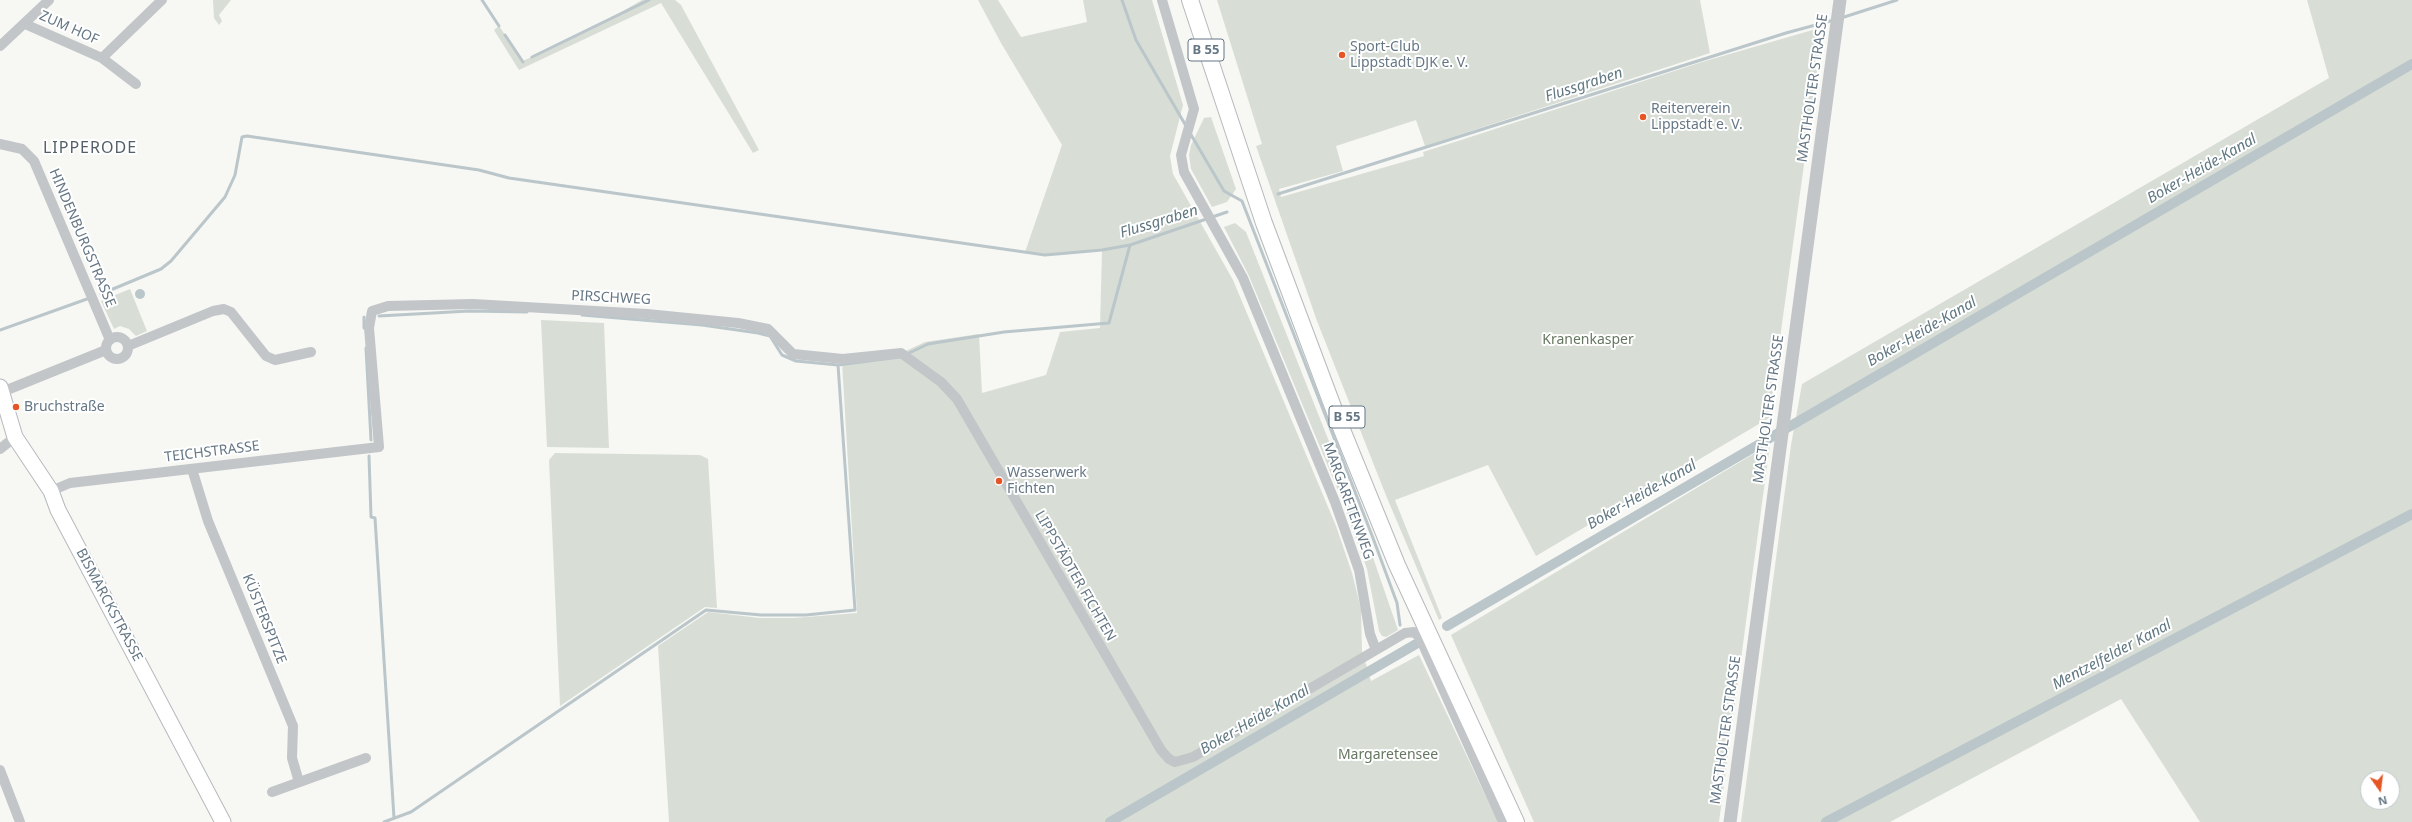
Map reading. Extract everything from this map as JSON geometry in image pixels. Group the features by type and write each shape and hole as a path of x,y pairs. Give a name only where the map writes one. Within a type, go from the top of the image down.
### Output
{"main road":[{"name":"B 55","path":"1190,0 1261,216 1336,415 1404,580 1516,822"},
{"name":"B 55","path":"1200,0 1273,219 1344,411 1417,586 1526,822"},
{"name":"BISMARCKSTRASSE","path":"1,389 15,437 51,491 58,510 223,822"}],"street":[{"path":"0,46 49,0"},
{"name":"ZUM HOF","path":"102,58 162,0"},
{"name":"MARGARETENWEG","path":"1162,0 1194,109 1192,125 1184,141 1181,155 1184,172 1243,278 1336,502 1359,570 1370,634 1376,650"},
{"name":"MASTHOLTER STRASSE","path":"1730,822 1840,5"},
{"name":"ZUM HOF","path":"25,24 102,58 136,84"},
{"name":"HINDENBURGSTRASSE","path":"0,144 22,149 34,161 110,340"},
{"name":"PIRSCHWEG","path":"379,447 369,328 372,311 388,306 473,304 647,314 738,323 768,329 793,354 842,359 900,353 941,382 957,399"},
{"path":"128,346 213,310 224,309 234,315 266,356 275,360 311,352"},
{"path":"1,389 106,350 110,340 120,338 128,346"},
{"path":"106,350 110,356 120,359 126,355 128,346"},
{"name":"LIPPSTÄDTER FICHTEN","path":"957,399 1161,750 1175,762 1193,757 1376,650"},
{"path":"0,449 15,437"},
{"name":"TEICHSTRASSE","path":"51,491 70,483 379,447"},
{"name":"KÜSTERSPITZE","path":"192,468 208,521 293,726 292,758 298,782"},
{"path":"1376,650 1405,633 1414,632 1420,638 1503,822"},
{"path":"272,792 366,758"},
{"path":"0,770 20,822"}],"green space":[{"path":"213,0 231,0 219,15 222,21 219,25 214,18"},
{"path":"642,0 675,0 681,5 759,150 753,153 661,3 519,70 494,30 499,26 523,61 613,17"},
{"name":"Margaretensee","path":"978,0 998,0 1021,37 1087,22 1083,0 1152,0 1183,105 1170,156 1173,174 1233,280 1336,526 1352,573 1361,609 1362,651 1371,681 1419,655 1498,822 669,822 658,646 708,612 760,618 794,618 857,613 842,362 897,355 925,342 979,334 982,393 1046,375 1060,332 1100,328 1102,250 1045,255 1025,252 1062,145 1001,43"},
{"name":"Kranenkasper","path":"1217,0 1700,0 1710,53 1425,146 1416,120 1336,146 1343,171 1279,189 1281,197 1424,156 1423,152 1702,62 1823,27 1769,418 1536,556 1488,465 1395,500 1442,618 1439,620 1387,498 1317,321 1256,146 1262,144"},
{"path":"2307,0 2412,0 2412,822 2200,822 2121,699 1890,822 1741,822 1791,445 1802,384 2329,78"},
{"path":"1211,117 1236,189 1227,202 1212,207 1191,169 1189,155 1191,145 1204,118"},
{"path":"1235,223 1246,232 1359,517 1398,630 1386,637 1382,636 1379,631 1367,569 1342,500 1249,276 1224,227"},
{"path":"130,289 147,331 136,336 129,329 120,326 114,329 101,301"},
{"path":"541,320 604,323 609,448 547,447"},
{"path":"1770,444 1719,822 1534,822 1451,635"},
{"path":"555,453 700,455 708,459 717,608 705,607 560,706 549,460"}],"shaded area":[{"path":"138,289 142,289 144,290 144,298 138,299 135,296 135,292"}],"waterway":[{"path":"482,0 499,26"},
{"path":"532,57 649,0"},
{"path":"1122,0 1136,40 1186,126"},
{"name":"Flussgraben","path":"1841,18 1897,0"},
{"name":"Flussgraben","path":"1278,194 1786,33 1834,20"},
{"path":"505,35 523,62"},
{"name":"Boker-Heide-Kanal","path":"1447,626 2412,64"},
{"path":"1190,133 1224,191 1242,201 1373,538 1397,603 1400,625"},
{"path":"101,294 161,269 171,261 225,197 235,175 242,137 247,136 479,170 509,178 1045,255 1102,250 1130,245 1227,212"},
{"path":"907,354 928,344 1004,332 1109,323 1130,245"},
{"path":"0,330 87,299"},
{"path":"379,316 469,311 527,312"},
{"path":"582,315 702,325 758,333 770,336 782,355 796,361 838,365 900,357"},
{"path":"364,317 364,328"},
{"path":"366,348 371,440"},
{"path":"384,822 411,812 706,610 761,615 806,615 855,610 838,365"},
{"path":"369,456 371,517 375,518 394,818"},
{"name":"Mentzelfelder Kanal","path":"1826,822 2412,514"},
{"name":"Boker-Heide-Kanal","path":"1110,822 1416,644"}],"place":[{"name":"Sport-Club Lippstadt DJK e. V.","path":"1342,55"},
{"name":"Reiterverein Lippstadt e. V.","path":"1643,117"},
{"name":"Bruchstraße","path":"16,407"},
{"name":"Wasserwerk Fichten","path":"999,481"}],"district":[{"name":"LIPPERODE","path":"90,148"}]}
